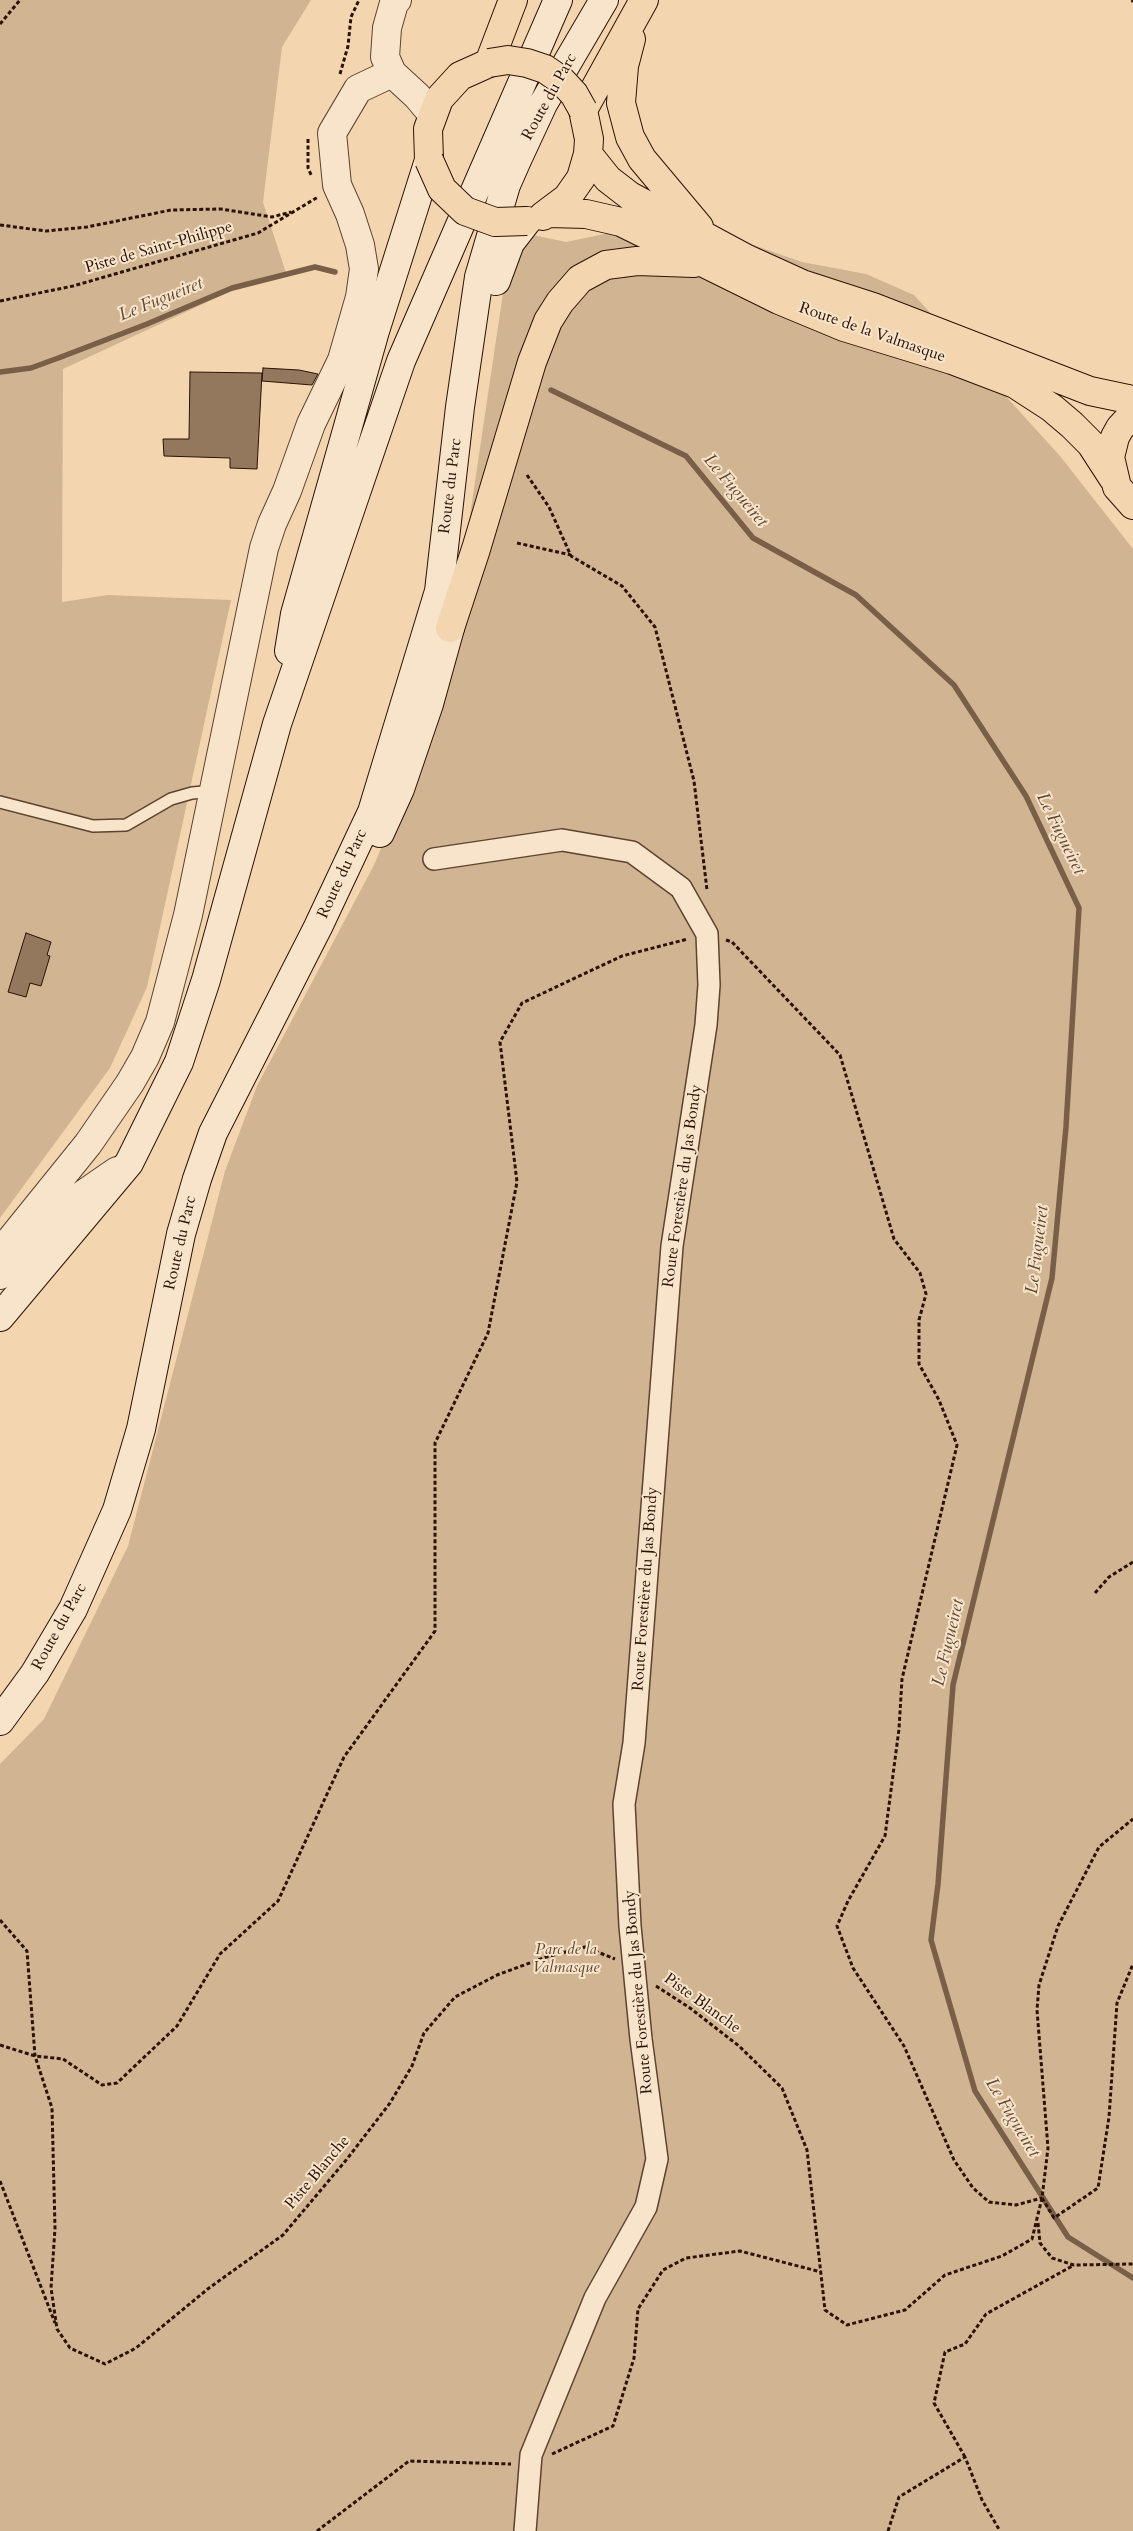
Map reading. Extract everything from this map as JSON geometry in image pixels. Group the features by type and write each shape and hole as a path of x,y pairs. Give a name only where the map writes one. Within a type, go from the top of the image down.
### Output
{"main road":[{"path":"397,0 387,28 385,58 392,73 417,96 432,114"},
{"path":"489,63 513,0"},
{"name":"Route du Parc","path":"0,1317 129,1163 179,1062 206,980 278,724 401,361 558,0"},
{"name":"Route du Parc","path":"0,1721 35,1673 73,1609 117,1510 141,1429 182,1234 197,1179 221,1113 318,927 372,812 439,591 460,407 479,277 506,185 542,104 604,0"},
{"path":"583,110 641,7"},
{"path":"297,965 324,935 364,867 400,789 476,549 532,362 548,321 560,302 580,279 606,265 706,251 642,159 624,122 621,103 627,51 641,7"},
{"path":"450,628 490,308 500,265 510,243 538,217 575,188 588,154 589,139 583,110 574,94 561,80 545,69 527,63 508,60 489,63 460,76 448,87 432,114 427,145 429,160 442,190 465,211 495,222 538,217"},
{"path":"0,1253 88,1144 145,1057 170,993 214,791 254,590 269,532 311,424 342,360 360,297 364,269 360,245 350,214 337,185 332,133 358,89 392,73 448,87"},
{"name":"Route de la Valmasque","path":"588,154 608,179 630,196 706,251 779,300 844,327 952,360 1015,384 1052,408 1092,444 1122,495 1133,505"},
{"path":"278,724 294,614 376,331 429,160"},
{"name":"Route de la Valmasque","path":"538,217 586,214 621,222 874,307 1090,391 1133,400"},
{"path":"1113,478 1110,457 1112,447 1120,428 1133,414"},
{"path":"0,1275 78,1198 129,1163"}],"street":[{"name":"Route Forestière du Jas Bondy","path":"434,859 562,840 632,852 681,888 707,934 709,985 706,1025 672,1246 634,1743 624,1804 630,1926 641,2039 657,2159 646,2206 594,2298 531,2455 525,2531"}],"lane":[{"path":"0,802 93,826 126,825 171,800 192,793 214,791"}],"path":[{"path":"0,24 20,0"},
{"name":"Piste de Saint-Philippe","path":"0,225 46,231 87,227 171,210 221,209 272,217 292,211 315,199 258,232 73,286 0,301"},
{"path":"527,475 549,507 571,556"},
{"path":"517,543 571,556 622,586 655,627 694,781 707,894"},
{"path":"0,2045 36,2056 63,2059 102,2085 117,2083 177,2026 220,1954 278,1901 344,1757 435,1631 436,1443 488,1333 517,1182 500,1042 522,1003 622,956 707,934 732,942 840,1055 894,1239 920,1273 926,1294 919,1320 919,1364 939,1400 957,1445 902,1679 899,1729 884,1836 848,1901 837,1926 853,1968 904,2046 954,2160 973,2188 989,2202 1016,2205 1042,2198"},
{"path":"1095,1593 1109,1577 1133,1562"},
{"name":"Piste Blanche","path":"0,1920 27,1951 36,2056 52,2108 55,2228 51,2288 57,2329 70,2348 106,2364 136,2348 209,2288 283,2235 390,2103 412,2066 424,2033 455,1997 497,1975 546,1957 585,1947 617,1960 690,2008 732,2041 782,2088 807,2150 825,2310 847,2325 905,2310 945,2275 1002,2256 1032,2239 1042,2198 1048,2148 1037,2010 1039,1985 1058,1926 1099,1846 1133,1819"},
{"path":"1042,2198 1054,2218 1098,2188 1109,2118 1117,2003 1133,1964"},
{"path":"0,2181 57,2329"},
{"path":"1042,2198 1037,2226 1040,2243 1052,2258 1074,2265 1133,2264"},
{"path":"1000,2531 982,2500 965,2457 934,2403 945,2352 965,2344 986,2314 1074,2265"},
{"path":"888,2531 899,2496 965,2457"}],"green space":[{"path":"0,0 311,0 282,47 263,202 287,276 229,292 63,369 62,602 108,595 231,600 147,987 110,1068 0,1218"},
{"name":"Parc de la Valmasque","path":"699,226 802,262 866,274 914,295 1060,456 1133,549 1133,2531 0,2531 0,1764 44,1719 128,1546 225,1171 257,1086 374,865 442,704 503,293 524,233 566,242 638,227"}],"building":[{"path":"263,368 299,370 318,374 312,385 262,381"},
{"path":"190,372 262,373 257,469 230,468 230,458 164,456 163,439 189,439"},
{"path":"26,933 51,942 47,955 50,956 41,986 30,983 26,997 8,992"}],"waterway":[{"name":"Le Fugueiret","path":"0,372 31,368 147,324 232,288 315,267 335,272"},
{"name":"Le Fugueiret","path":"551,390 686,456 753,538 856,595 954,685 1026,796 1079,908 1066,1127 1052,1278 953,1685 938,1884 931,1940 975,2091 1068,2237 1133,2278"}]}
